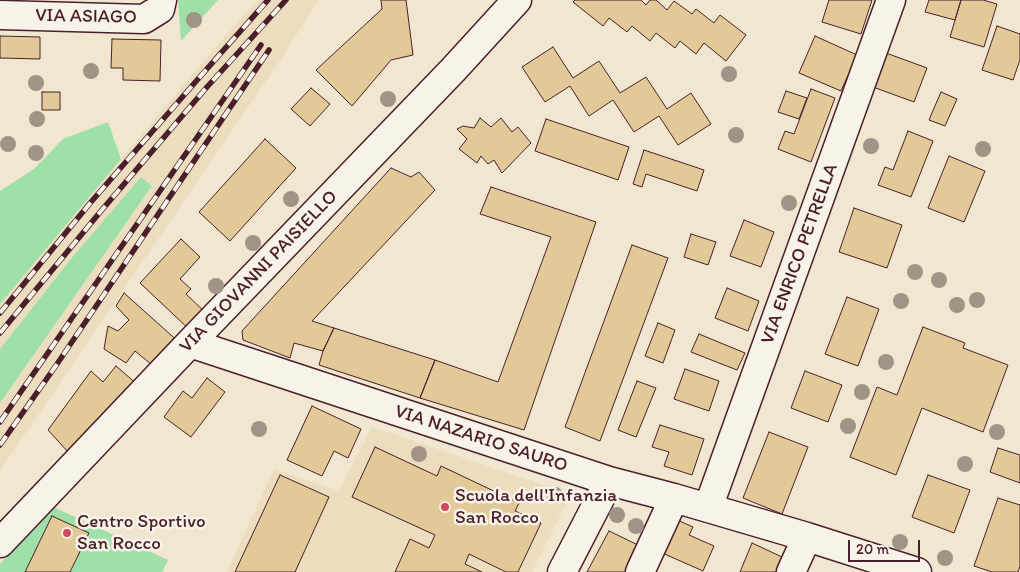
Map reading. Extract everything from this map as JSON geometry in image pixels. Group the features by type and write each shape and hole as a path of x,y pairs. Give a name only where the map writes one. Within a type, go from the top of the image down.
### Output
{"street":[{"name":"VIA ASIAGO","path":"0,15 144,19 160,9 162,0"},
{"name":"VIA GIOVANNI PAISIELLO","path":"0,543 453,70 517,0"},
{"name":"VIA ENRICO PETRELLA","path":"708,508 891,0"},
{"name":"VIA NAZARIO SAURO","path":"190,343 609,481 807,537 917,572"},
{"path":"562,572 609,481"},
{"path":"640,572 674,498"},
{"path":"791,572 807,537"}],"shaded area":[{"path":"257,0 319,0 281,59 0,471 0,403 152,186 141,178 70,260 0,349 0,304 195,71"},
{"path":"372,427 571,494 532,572 227,572 274,469 339,491"}],"green space":[{"path":"178,0 218,0 181,41"},
{"path":"108,122 121,159 0,304 0,191 34,169 63,139"},
{"path":"141,177 152,186 0,403 0,349 70,260"},
{"name":"Centro Sportivo San Rocco","path":"49,505 168,560 162,572 0,572 0,564"}],"building":[{"path":"381,0 406,0 413,55 391,60 352,106 316,70 382,9"},
{"path":"575,0 641,0 646,5 650,0 656,0 667,10 674,1 692,14 696,9 714,23 720,15 746,35 726,61 704,43 696,54 680,41 675,48 656,33 650,41 632,26 627,32 609,18 603,26 573,2"},
{"path":"829,0 872,0 861,34 822,22"},
{"path":"929,0 961,0 955,20 925,12"},
{"path":"961,0 983,0 997,4 984,47 950,37"},
{"path":"997,26 1020,34 1020,60 1013,80 982,70"},
{"path":"0,36 40,37 40,59 0,58"},
{"path":"815,36 857,55 841,91 799,73"},
{"path":"112,39 161,40 160,81 123,80 123,68 111,68"},
{"path":"553,47 573,78 599,61 620,93 646,77 667,109 691,93 711,124 678,145 659,116 634,132 613,100 589,116 570,86 545,102 522,67"},
{"path":"886,53 927,68 914,102 873,87"},
{"path":"311,88 330,104 310,126 291,109"},
{"path":"811,89 835,98 811,162 778,149 785,131 794,134"},
{"path":"786,91 807,98 799,119 778,112"},
{"path":"42,92 60,92 60,110 42,110"},
{"path":"941,92 957,99 945,126 929,120"},
{"path":"480,118 491,127 501,118 512,132 518,127 531,143 502,173 494,160 488,164 481,156 477,163 459,149 467,139 457,129 463,126 474,128"},
{"path":"546,119 629,147 618,180 535,151"},
{"path":"908,131 933,141 911,197 878,185 885,167 893,170"},
{"path":"265,139 296,168 230,241 199,212"},
{"path":"644,150 704,170 697,191 646,174 642,187 633,184"},
{"path":"949,156 985,171 964,222 928,208"},
{"path":"391,168 411,177 419,172 435,190 312,321 334,328 323,351 294,343 290,358 243,340 242,331"},
{"path":"491,187 596,222 524,430 420,398 435,360 498,382 551,237 480,214"},
{"path":"854,208 902,225 887,268 839,252"},
{"path":"744,220 774,232 761,267 730,256"},
{"path":"691,234 716,242 708,265 684,257"},
{"path":"181,239 200,257 180,279 191,289 186,294 207,314 191,331 140,283"},
{"path":"632,245 668,258 600,441 565,427"},
{"path":"727,288 759,301 748,331 715,318"},
{"path":"124,293 181,344 157,369 135,351 126,363 104,349 108,326 118,331 129,320 116,306"},
{"path":"847,297 879,309 858,366 825,354"},
{"path":"658,323 675,330 663,363 645,356"},
{"path":"923,327 965,343 963,348 1008,365 983,432 922,408 896,475 850,457 877,387 897,395"},
{"path":"334,328 435,360 420,398 319,365 323,351"},
{"path":"699,334 745,353 737,370 691,352"},
{"path":"116,366 138,385 68,452 48,430 91,371 103,382"},
{"path":"685,369 719,381 709,411 674,399"},
{"path":"805,371 842,385 828,422 791,408"},
{"path":"207,378 225,392 191,437 164,417 183,391 192,398"},
{"path":"637,381 656,388 636,437 618,430"},
{"path":"312,406 361,429 348,458 334,451 322,476 287,460"},
{"path":"660,425 704,439 692,475 664,466 669,452 652,447"},
{"path":"769,432 808,447 782,514 743,498"},
{"name":"Scuola dell'Infanzia San Rocco","path":"375,447 437,476 441,466 519,503 515,511 541,523 518,572 506,572 469,554 465,564 482,572 395,572 410,539 429,548 435,535 352,497"},
{"path":"998,448 1020,455 1020,483 990,472"},
{"path":"280,475 329,497 295,572 235,572"},
{"path":"928,475 970,490 954,533 912,517"},
{"path":"998,498 1020,505 1020,566 1018,572 992,572 974,566"},
{"path":"52,516 89,533 70,572 25,572"},
{"path":"675,519 693,527 689,535 714,546 703,571 660,552"},
{"path":"609,531 638,545 626,572 587,572"},
{"path":"752,543 782,557 776,572 740,572"}],"railway":[{"path":"0,313 91,202 268,0"},
{"path":"0,333 207,87 286,0"},
{"path":"0,422 261,45"},
{"path":"0,445 55,367 269,50"}],"place":[{"name":"Scuola dell'Infanzia San Rocco","path":"445,507"},
{"name":"Centro Sportivo San Rocco","path":"67,533"}]}
